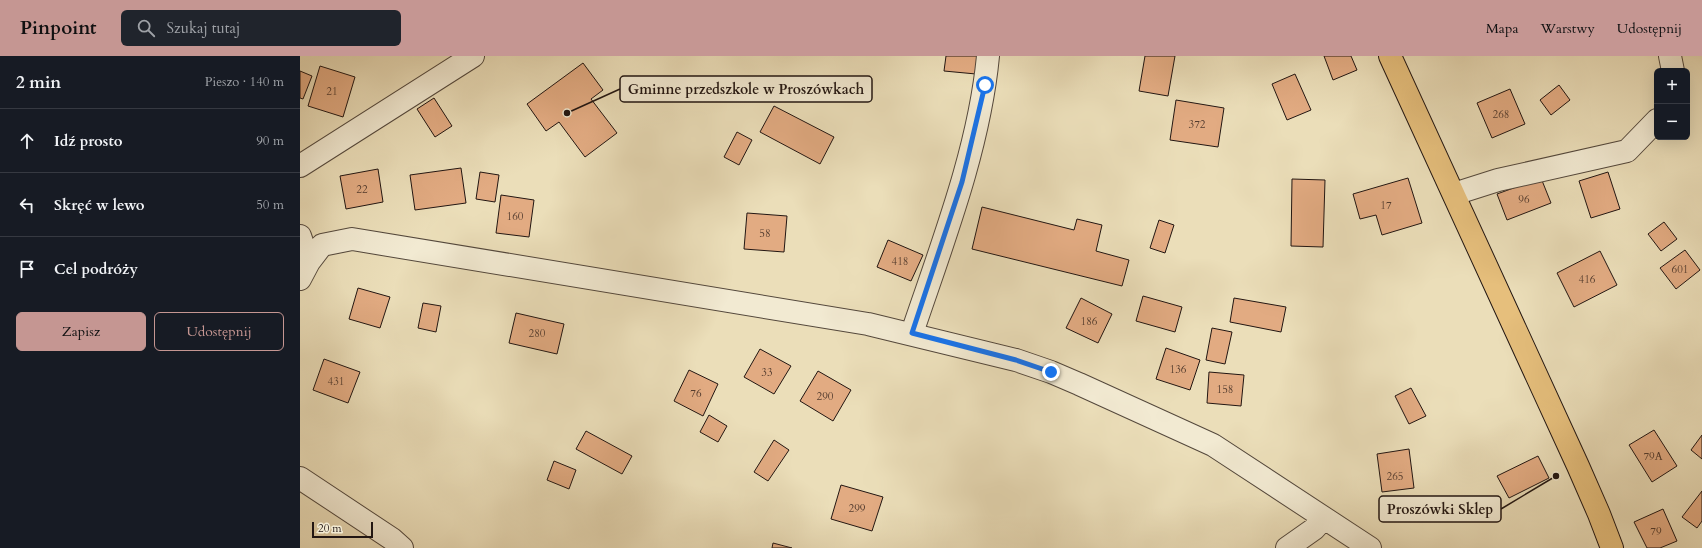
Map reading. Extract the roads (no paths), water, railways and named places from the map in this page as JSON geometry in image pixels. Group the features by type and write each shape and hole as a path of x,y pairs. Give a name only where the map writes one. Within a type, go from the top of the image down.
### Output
{"main road":[{"path":"1390,56 1584,480 1612,548"}],"street":[{"path":"300,166 473,56"},
{"path":"912,333 962,182 985,85 988,56"},
{"path":"1670,56 1672,68"},
{"path":"1454,194 1498,180 1627,151 1654,123"},
{"path":"300,236 304,271"},
{"path":"304,271 322,245 352,239 868,324 912,333 1016,360 1051,372 1213,445 1370,548"},
{"path":"300,478 392,539 402,548"},
{"path":"1286,548 1314,529 1324,518"}],"place":[{"name":"Gminne przedszkole w Proszówkach","path":"567,113"},
{"name":"Proszówki Sklep","path":"1556,476"}]}
